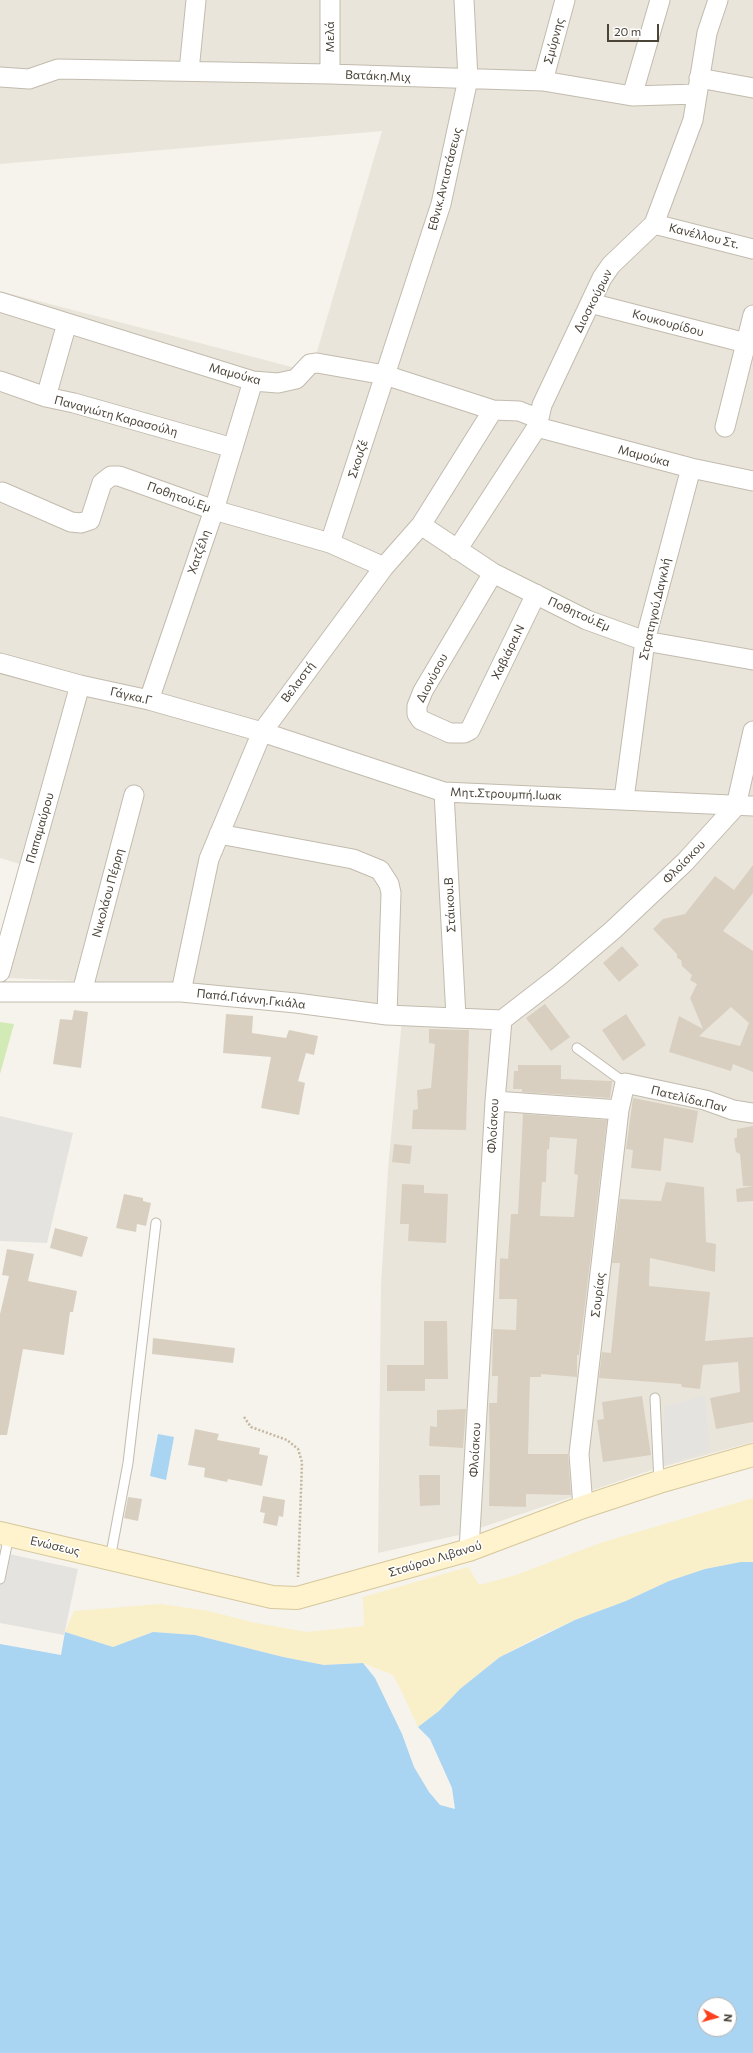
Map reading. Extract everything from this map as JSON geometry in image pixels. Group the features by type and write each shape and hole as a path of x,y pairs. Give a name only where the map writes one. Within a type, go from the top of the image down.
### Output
{"main road":[{"name":"Σταύρου Λιβανού","path":"110,1559 272,1597 297,1598 469,1550 583,1507 659,1482 753,1455"},
{"name":"Ενώσεως","path":"5,1534 110,1559"}],"street":[{"path":"189,71 196,0"},
{"name":"Μελά","path":"330,0 330,74"},
{"name":"Εθνικ.Αντιστάσεως","path":"385,375 441,204 468,79 464,0"},
{"name":"Σμύρνης","path":"543,81 565,0"},
{"path":"632,96 660,0"},
{"name":"Διοσκούρων","path":"457,550 537,423 542,405 602,278 611,265 654,224 693,120 708,33 718,0"},
{"name":"Βατάκη.Μιχ","path":"0,77 29,79 58,69 330,74 543,81 632,96 698,86 753,88"},
{"name":"Κανέλλου Στ.","path":"654,224 753,249"},
{"name":"Μαμούκα","path":"0,302 253,381 278,383 296,379 310,364 317,363 385,375 493,410 519,411 537,423 691,468 753,481"},
{"name":"Κουκουρίδου","path":"590,303 746,344"},
{"path":"725,427 753,316"},
{"path":"46,397 67,323"},
{"name":"Σκουζέ","path":"330,543 385,375"},
{"name":"Παναγιώτη Καρασούλη","path":"0,381 46,397 74,403 234,448"},
{"name":"Χατζέλη","path":"149,700 214,510 234,448 253,381"},
{"name":"Βελαστή","path":"181,992 208,859 262,732 384,567 421,525 493,410"},
{"name":"Στρατηγού.Δαγκλή","path":"624,799 645,641 691,468"},
{"name":"Ποθητού.Εμ","path":"2,492 71,522 81,523 90,520 102,483 111,476 119,476 214,510 330,543 384,567"},
{"name":"Ποθητού.Εμ","path":"421,525 457,550 493,572 587,620 645,641 753,660"},
{"name":"Διονύσου","path":"479,710 470,730 456,733 450,733 421,720 417,714 417,706 423,691 493,572"},
{"name":"Χαβιάρα.Ν","path":"479,710 536,594"},
{"name":"Γάγκα.Γ","path":"0,663 80,685 149,700 262,732"},
{"name":"Παπαμαύρου","path":"0,972 80,685"},
{"path":"744,806 753,731"},
{"name":"Μητ.Στρουμπή.Ιωακ","path":"262,732 444,792 624,799 744,806"},
{"name":"Στάικου.Β","path":"444,792 456,1017"},
{"name":"Νικολάου Πέρρη","path":"82,992 134,795"},
{"name":"Φλοίσκου","path":"469,1550 495,1101 502,1020 559,976 614,930 744,806"},
{"path":"219,834 353,859 380,870 389,884 391,893 387,1015"},
{"name":"Παπά.Γιάννη.Γκιάλα","path":"0,992 181,992 296,1002 387,1015 502,1020"},
{"name":"Σουρίας","path":"583,1507 579,1454 619,1110 626,1083"},
{"name":"Πατελίδα.Παν","path":"626,1083 705,1100 733,1110 753,1113"},
{"path":"495,1101 619,1110"}],"lane":[{"path":"577,1048 626,1083"},
{"path":"110,1559 128,1463 156,1223"},
{"path":"655,1398 659,1482"},
{"path":"0,1579 5,1534"}],"path":[{"path":"244,1417 251,1427 287,1440 298,1449 302,1462 297,1598"}],"shaded area":[{"path":"0,0 753,0 753,1442 655,1469 459,1535 378,1553 381,1285 388,1169 403,1009 216,987 7,978 36,869 0,858 0,291 311,372 382,131 0,164"},
{"path":"0,1116 73,1133 47,1243 0,1241"},
{"path":"705,1395 710,1451 663,1465 664,1407"},
{"path":"0,1552 78,1569 64,1635 0,1623"}],"green space":[{"path":"0,1022 14,1024 0,1074"}],"sand":[{"path":"753,1498 753,1562 741,1562 705,1569 669,1581 626,1601 575,1620 541,1635 500,1657 460,1689 439,1711 418,1727 393,1675 363,1663 324,1665 283,1657 195,1635 153,1632 113,1647 65,1632 74,1611 161,1604 209,1611 251,1622 306,1632 364,1626 363,1597 468,1567 479,1585 516,1575 600,1543"}],"water":[{"path":"158,1434 174,1437 166,1480 150,1476"},
{"path":"741,1562 753,1562 753,2053 0,2053 0,1644 61,1655 65,1632 113,1647 153,1632 195,1635 283,1657 324,1665 363,1663 375,1678 402,1734 414,1767 429,1792 440,1805 455,1809 452,1788 430,1739 418,1727 439,1711 460,1689 500,1657 575,1620 626,1601 669,1581 705,1569"}],"building":[{"path":"753,865 753,893 723,931 753,951 753,1072 733,1064 731,1071 669,1052 679,1016 703,1029 690,998 697,984 690,980 692,975 682,966 681,960 677,958 677,954 653,929 663,919 685,914 715,876 734,890","holes":["731,1007 749,1023 740,1046 699,1036"]},
{"path":"622,946 639,965 619,982 603,963"},
{"path":"545,1004 570,1037 551,1051 526,1018"},
{"path":"74,1010 88,1012 81,1068 53,1064 60,1019 72,1020"},
{"path":"226,1014 253,1016 252,1033 286,1038 289,1030 318,1036 314,1055 306,1053 298,1081 305,1083 299,1115 261,1108 271,1057 223,1053"},
{"path":"626,1014 646,1045 623,1061 602,1030"},
{"path":"429,1029 469,1030 466,1130 412,1129 413,1110 418,1109 417,1090 431,1088 435,1044 429,1043"},
{"path":"518,1065 561,1065 561,1079 612,1081 610,1098 522,1092 522,1089 513,1089 514,1071 518,1071"},
{"path":"633,1098 698,1111 693,1143 664,1138 661,1171 631,1168 633,1150 626,1149"},
{"path":"523,1114 607,1120 579,1355 577,1355 577,1377 541,1374 541,1377 530,1377 528,1454 568,1454 571,1495 526,1494 526,1507 489,1506 489,1403 497,1403 498,1376 492,1376 493,1329 516,1330 517,1299 499,1299 500,1258 508,1259 511,1214 518,1214","holes":["550,1137 577,1139 574,1174 578,1175 574,1217 540,1216 542,1182 546,1182 547,1149 549,1150"]},
{"path":"753,1126 753,1186 743,1186 740,1154 736,1152 734,1139 737,1137 737,1129"},
{"path":"394,1144 412,1146 410,1164 392,1162"},
{"path":"666,1182 704,1187 706,1242 716,1244 715,1272 650,1258 649,1286 710,1292 705,1341 753,1337 753,1422 716,1429 710,1398 740,1392 738,1362 703,1365 700,1389 682,1387 681,1384 599,1378 602,1352 611,1353 620,1263 612,1263 620,1199 661,1201"},
{"path":"402,1184 424,1185 424,1193 448,1194 446,1243 408,1241 409,1224 400,1224"},
{"path":"753,1186 753,1201 737,1202 736,1189"},
{"path":"124,1194 143,1198 143,1201 151,1203 146,1226 137,1224 136,1232 116,1228"},
{"path":"55,1228 88,1237 82,1257 50,1248"},
{"path":"7,1249 34,1254 28,1281 77,1291 73,1312 70,1312 64,1355 23,1349 7,1435 0,1435 0,1314 9,1276 2,1275"},
{"path":"424,1321 447,1321 448,1379 425,1379 425,1391 387,1391 387,1365 424,1365"},
{"path":"153,1338 235,1348 233,1363 152,1354"},
{"path":"642,1396 651,1455 603,1462 597,1420 604,1419 602,1402"},
{"path":"466,1409 463,1448 429,1446 430,1426 437,1427 437,1410"},
{"path":"195,1429 219,1434 217,1440 260,1448 259,1454 268,1456 262,1486 228,1479 227,1482 204,1477 205,1468 188,1465"},
{"path":"419,1475 440,1475 440,1505 420,1506"},
{"path":"263,1496 285,1500 283,1517 279,1516 277,1526 263,1523 265,1513 260,1512"},
{"path":"128,1497 142,1499 138,1521 124,1518"}]}
